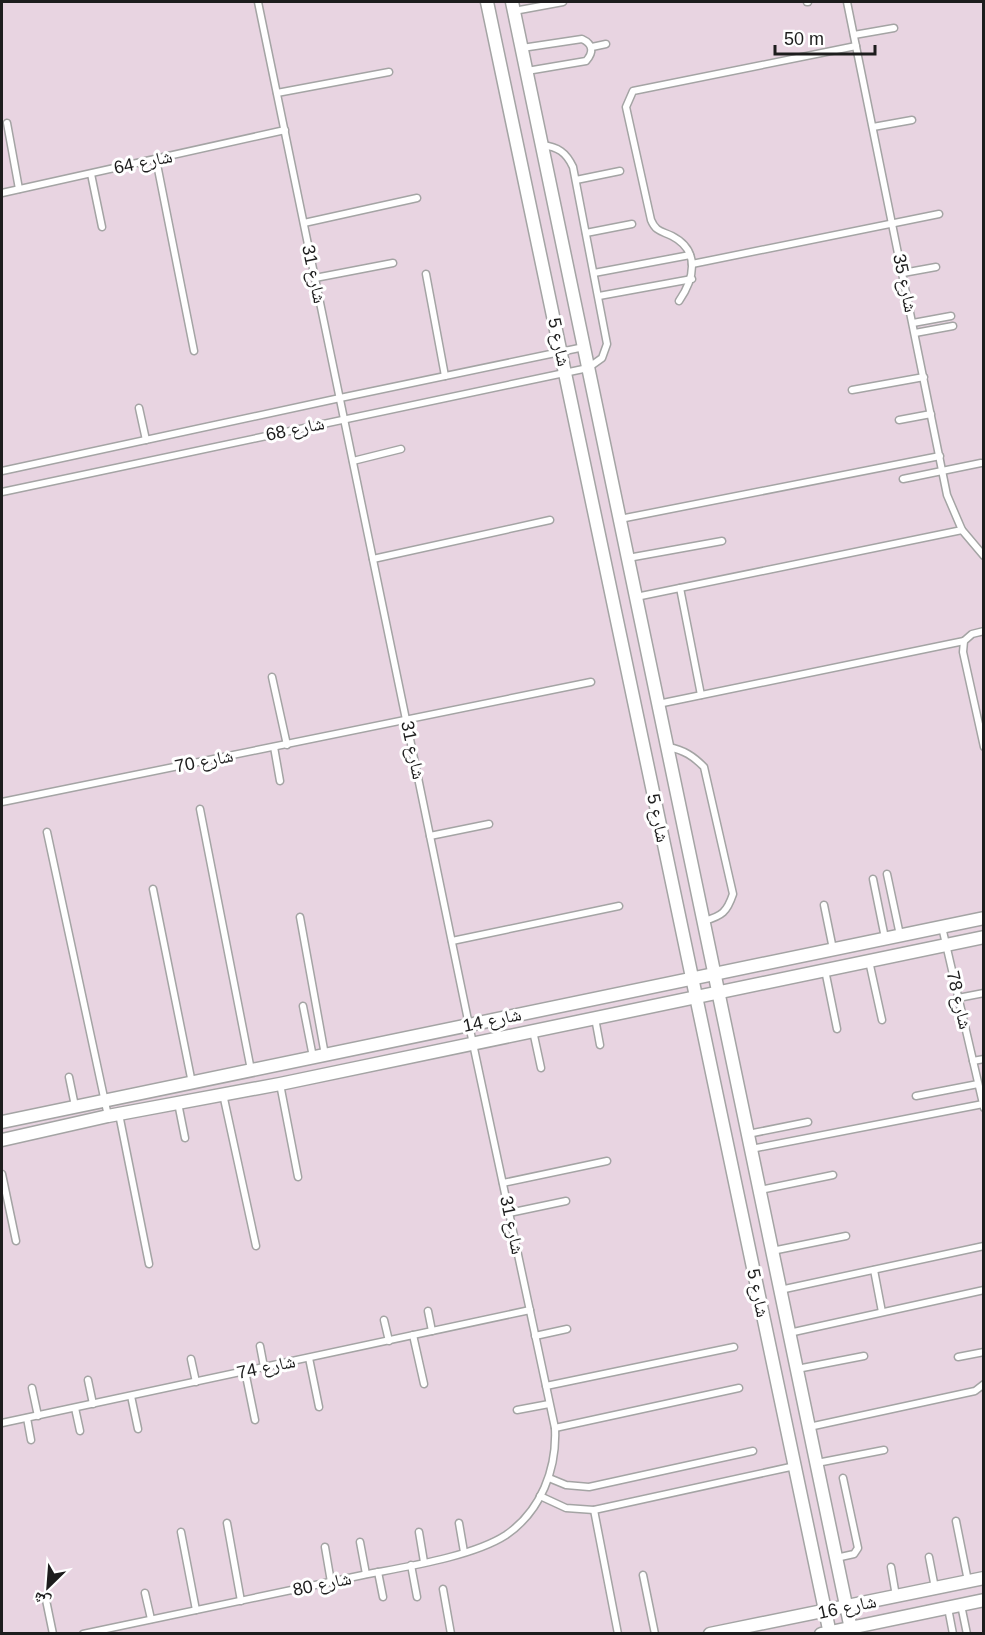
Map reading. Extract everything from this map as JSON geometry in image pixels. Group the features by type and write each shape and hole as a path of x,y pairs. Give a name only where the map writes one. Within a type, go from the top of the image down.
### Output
{"street":[{"name":"شارع 5","path":"487,2 795,1466 825,1611 826,1633"},
{"name":"شارع 5","path":"513,6 851,1630"},
{"name":"شارع 14","path":"2,1122 984,918"},
{"name":"شارع 14","path":"2,1140 114,1115 280,1084 984,937"},
{"name":"شارع 16","path":"710,1634 984,1578"},
{"name":"شارع 16","path":"826,1633 851,1630 984,1600"}],"lane":[{"name":"شارع 31","path":"258,2 469,1025 555,1428 555,1454 549,1478 540,1496"},
{"path":"513,6 563,2"},
{"name":"شارع 35","path":"847,2 947,495 962,530 984,556"},
{"path":"854,35 894,28"},
{"path":"522,48 582,39 588,41 592,47 592,55 586,61 526,71"},
{"path":"592,47 606,44"},
{"path":"679,301 692,279 692,264 690,255 678,240 654,227 651,220 627,106 633,91 856,45"},
{"path":"278,93 389,72"},
{"path":"873,127 912,120"},
{"path":"7,123 19,189"},
{"name":"شارع 64","path":"2,193 285,130"},
{"path":"542,145 556,147 567,155 576,180 607,344 602,358 588,368"},
{"path":"156,159 194,351"},
{"path":"576,180 620,171"},
{"path":"91,174 102,227"},
{"path":"304,223 417,198"},
{"path":"692,264 939,214"},
{"path":"586,233 632,224"},
{"path":"594,273 690,255"},
{"path":"315,278 393,263"},
{"path":"903,273 936,267"},
{"path":"426,274 445,376"},
{"path":"599,296 692,279"},
{"path":"913,323 951,316"},
{"path":"915,333 954,326"},
{"name":"شارع 68","path":"2,471 584,347"},
{"name":"شارع 68","path":"2,492 588,368"},
{"path":"852,390 924,377"},
{"path":"139,408 146,440"},
{"path":"899,420 931,414"},
{"path":"353,461 401,449"},
{"path":"620,519 940,456"},
{"path":"2,462 2,471"},
{"path":"903,479 981,463"},
{"path":"373,559 550,520"},
{"path":"636,597 962,530"},
{"path":"628,558 722,541"},
{"path":"680,588 701,694"},
{"path":"658,704 964,641 972,634 984,632"},
{"path":"964,641 963,652 984,747"},
{"path":"273,677 287,745"},
{"name":"شارع 70","path":"2,802 591,682"},
{"path":"274,747 280,782"},
{"path":"667,747 682,750 704,767 733,894 729,907 719,916 704,921"},
{"path":"200,809 252,1071"},
{"path":"430,836 489,824"},
{"path":"47,832 105,1100 114,1115 149,1264"},
{"path":"887,874 900,935"},
{"path":"873,879 885,938"},
{"path":"153,889 192,1083"},
{"path":"824,905 833,949"},
{"path":"452,940 619,906"},
{"path":"300,917 319,1057"},
{"name":"شارع 78","path":"942,927 983,1106"},
{"path":"869,961 882,1020"},
{"path":"825,970 837,1029"},
{"path":"958,998 984,993"},
{"path":"303,1006 319,1057"},
{"path":"595,1017 600,1045"},
{"path":"533,1030 541,1068"},
{"path":"973,1061 984,1059"},
{"path":"975,1074 984,1072"},
{"path":"69,1077 75,1106"},
{"path":"280,1084 298,1177"},
{"path":"916,1096 978,1084"},
{"path":"223,1094 256,1246"},
{"path":"177,1103 185,1138"},
{"path":"751,1149 983,1106"},
{"path":"748,1134 808,1122"},
{"path":"503,1183 607,1161"},
{"path":"2,1174 16,1242"},
{"path":"760,1190 833,1176"},
{"path":"509,1214 566,1201"},
{"path":"772,1251 846,1236"},
{"path":"780,1290 984,1246"},
{"path":"874,1270 882,1312"},
{"path":"789,1333 984,1290"},
{"name":"شارع 74","path":"2,1423 530,1310"},
{"path":"428,1311 432,1331"},
{"path":"384,1320 389,1341"},
{"path":"535,1336 567,1329"},
{"path":"413,1335 424,1384"},
{"path":"260,1346 264,1367"},
{"path":"546,1386 734,1347"},
{"path":"958,1357 984,1352"},
{"path":"797,1369 864,1356"},
{"path":"309,1358 319,1407"},
{"path":"191,1359 196,1382"},
{"path":"245,1371 255,1419"},
{"path":"88,1380 93,1404"},
{"path":"809,1427 975,1391 984,1384"},
{"path":"32,1388 38,1416"},
{"path":"555,1428 739,1388"},
{"path":"131,1395 138,1429"},
{"path":"517,1410 549,1404"},
{"path":"75,1408 80,1431"},
{"path":"27,1418 31,1440"},
{"path":"817,1463 884,1450"},
{"path":"549,1478 566,1485 589,1487 753,1451"},
{"path":"540,1496 566,1508 594,1510 795,1466"},
{"path":"836,1558 854,1554 858,1548 843,1478"},
{"name":"شارع 80","path":"83,1634 464,1552 494,1542 508,1533 532,1510 540,1496"},
{"path":"594,1510 618,1634"},
{"path":"956,1521 968,1581"},
{"path":"459,1522 464,1552"},
{"path":"227,1523 241,1600"},
{"path":"181,1532 195,1610"},
{"path":"419,1532 424,1562"},
{"path":"360,1542 366,1574"},
{"path":"325,1547 331,1582"},
{"path":"929,1557 936,1588"},
{"path":"411,1565 417,1597"},
{"path":"891,1567 897,1597"},
{"path":"378,1572 383,1597"},
{"path":"644,1575 655,1634"},
{"path":"443,1589 451,1634"},
{"path":"145,1593 151,1619"},
{"path":"46,1600 53,1634"},
{"path":"961,1604 967,1634"},
{"path":"948,1607 954,1634"}],"shaded area":[{"path":"2,2 983,2 983,1633 2,1634"}]}
